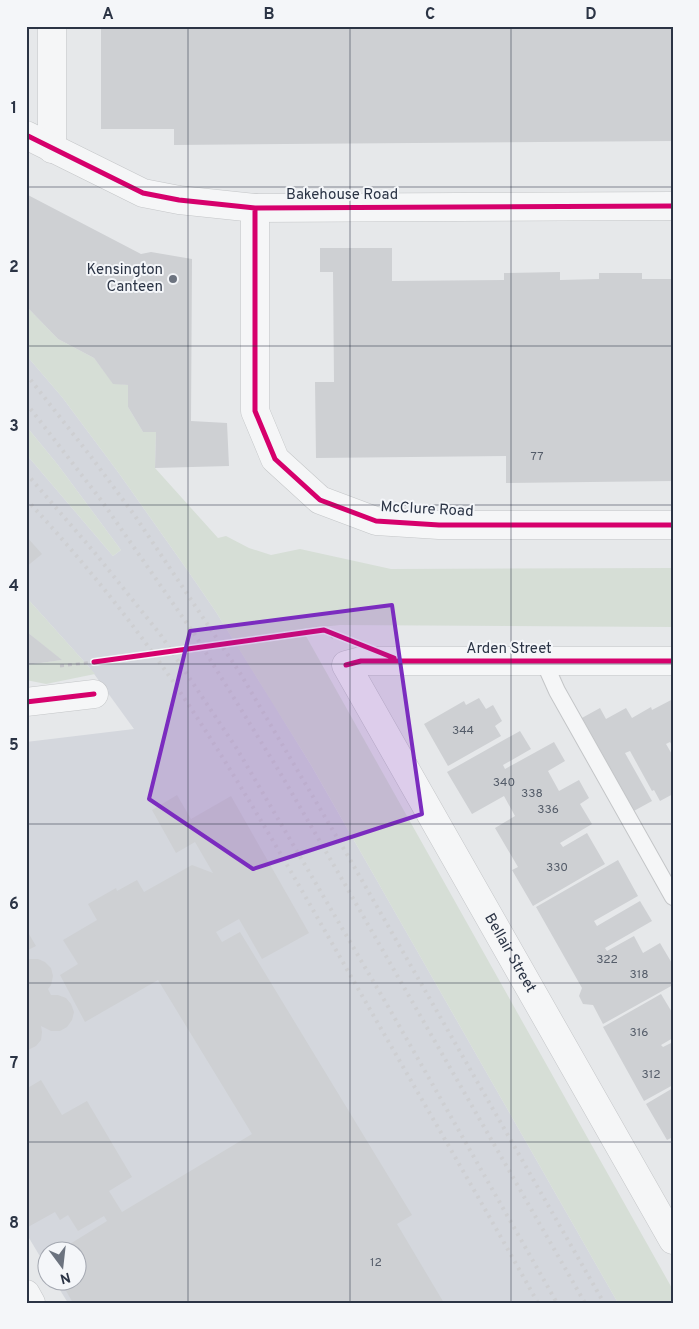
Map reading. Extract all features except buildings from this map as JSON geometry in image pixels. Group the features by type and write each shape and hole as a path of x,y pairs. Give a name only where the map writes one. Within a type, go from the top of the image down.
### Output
{"street":[{"path":"52,26 52,148"},
{"name":"Bakehouse Road","path":"26,135 143,192 179,200 255,208 673,206"},
{"name":"McClure Road","path":"255,208 254,411 275,459 320,500 376,521 439,525 673,525"},
{"name":"Arden Street","path":"346,665 360,661 673,661"},
{"name":"Bellair Street","path":"346,665 673,1240"},
{"path":"26,702 94,694"},
{"path":"26,1294 31,1303"}],"lane":[{"path":"544,662 557,692 673,897"}],"path":[{"path":"317,631 324,630 341,637"},
{"path":"94,662 104,660"}],"highlighted area":[{"path":"392,605 422,814 253,869 149,799 190,631"}],"shaded area":[{"path":"26,306 58,339 94,358 113,383 128,385 128,407 143,432 156,432 155,468 218,538 226,536 249,548 271,555 300,549 391,569 673,568 673,627 340,625 302,629 673,1290 673,1303 618,1303 311,765 216,612 118,472 62,397 26,355"},
{"path":"26,355 62,397 118,472 216,612 273,703 311,765 618,1303 68,1303 61,1292 88,1292 88,1242 38,1242 38,1253 26,1233 26,742 134,729 89,667 26,597 26,454 113,556 121,550 58,465 26,426"},
{"path":"26,426 58,465 121,550 113,556 26,454"},
{"path":"26,597 95,674 46,684 26,680 26,665 61,660 26,631"}],"railway":[{"path":"26,374 135,516 240,673 348,856 604,1303"},
{"path":"26,403 101,500 195,635 279,771 585,1303"},
{"path":"26,473 95,553 160,634 237,749 393,1015 557,1303"},
{"path":"26,499 81,561 133,626 165,670 218,750 292,874 538,1303"}],"cycle path":[{"path":"26,135 143,193 179,200 255,208 673,206"},
{"path":"255,208 255,411 275,459 320,500 376,521 439,525 673,525"},
{"path":"94,662 324,630 394,658"},
{"path":"346,665 361,661 673,661"},
{"path":"26,702 94,694"}],"place":[{"name":"Kensington Canteen","path":"173,279"}]}
